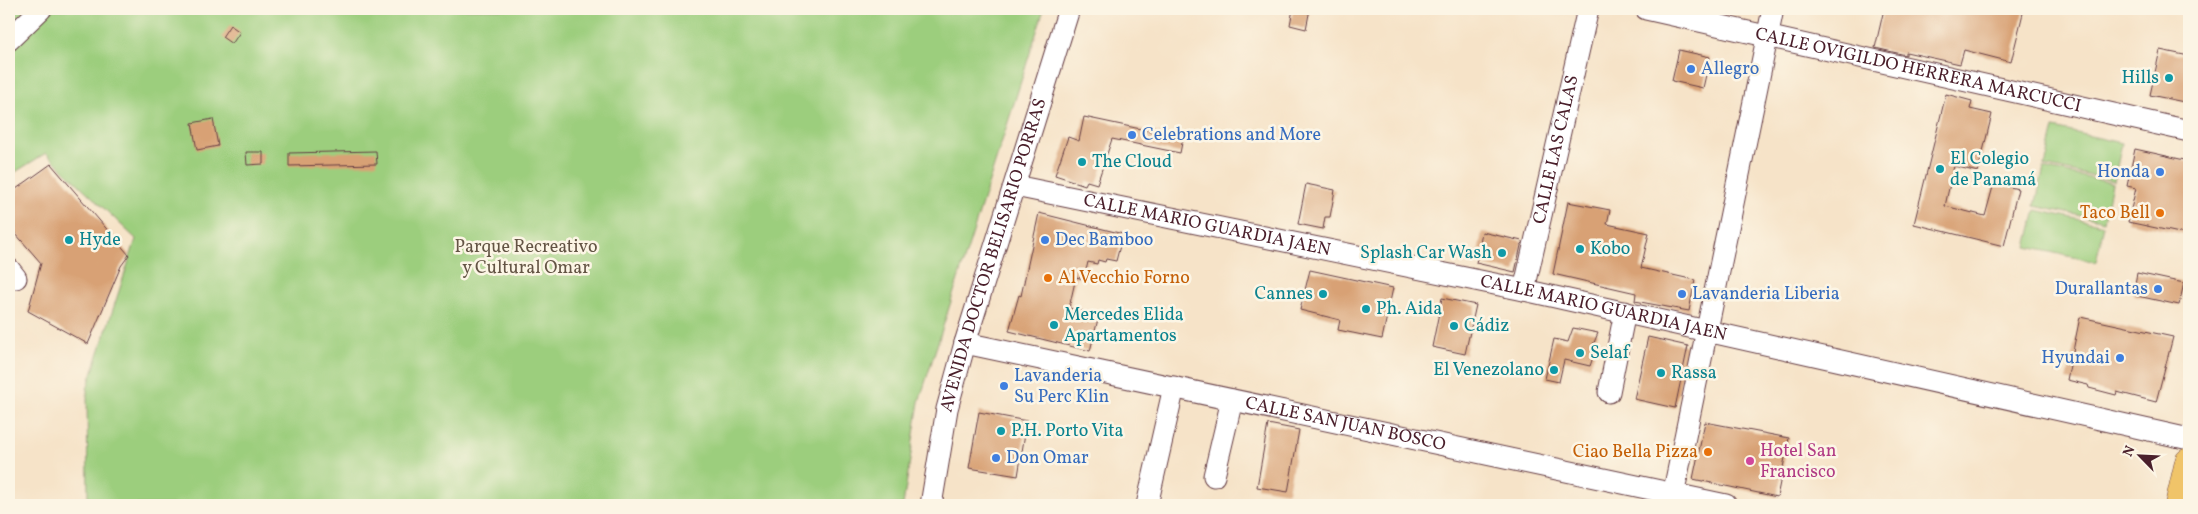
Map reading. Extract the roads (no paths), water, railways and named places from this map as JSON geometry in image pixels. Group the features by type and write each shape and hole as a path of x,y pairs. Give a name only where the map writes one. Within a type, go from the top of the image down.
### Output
{"main road":[{"path":"2179,505 2189,462"}],"street":[{"path":"9,40 41,9"},
{"name":"AVENIDA DOCTOR BELISARIO PORRAS","path":"931,505 947,409 965,343 1070,9"},
{"name":"CALLE LAS CALAS","path":"1524,290 1588,9"},
{"name":"CALLE OVIGILDO HERRERA MARCUCCI","path":"1646,9 2189,131"},
{"path":"1672,499 1773,9"},
{"name":"CALLE MARIO GUARDIA JAEN","path":"1015,186 1524,290 2189,439"},
{"path":"1609,392 1625,312"},
{"name":"CALLE SAN JUAN BOSCO","path":"965,343 1232,400 1672,499 1726,505"},
{"path":"1147,505 1174,388"},
{"path":"1214,476 1232,400"}],"place":[{"name":"Allegro","path":"1691,69"},
{"name":"Hills","path":"2169,78"},
{"name":"Celebrations and More","path":"1132,135"},
{"name":"The Cloud","path":"1082,162"},
{"name":"El Colegio de Panamá","path":"1940,169"},
{"name":"Honda","path":"2160,172"},
{"name":"Taco Bell","path":"2160,213"},
{"name":"Hyde","path":"69,240"},
{"name":"Dec Bamboo","path":"1045,240"},
{"name":"Kobo","path":"1580,249"},
{"name":"Splash Car Wash","path":"1502,253"},
{"name":"Al Vecchio Forno","path":"1048,278"},
{"name":"Durallantas","path":"2158,289"},
{"name":"Cannes","path":"1323,294"},
{"name":"Lavanderia Liberia","path":"1682,294"},
{"name":"Ph. Aida","path":"1366,309"},
{"name":"Mercedes Elida Apartamentos","path":"1054,325"},
{"name":"Cádiz","path":"1454,326"},
{"name":"Selaf","path":"1580,353"},
{"name":"Hyundai","path":"2120,358"},
{"name":"El Venezolano","path":"1554,370"},
{"name":"Rassa","path":"1661,373"},
{"name":"Lavanderia Su Perc Klin","path":"1004,386"},
{"name":"P.H. Porto Vita","path":"1001,431"},
{"name":"Ciao Bella Pizza","path":"1708,452"},
{"name":"Don Omar","path":"996,458"},
{"name":"Hotel San Francisco","path":"1750,461"}],"park label":[{"name":"Parque Recreativo y Cultural Omar","path":"526,257"}]}
